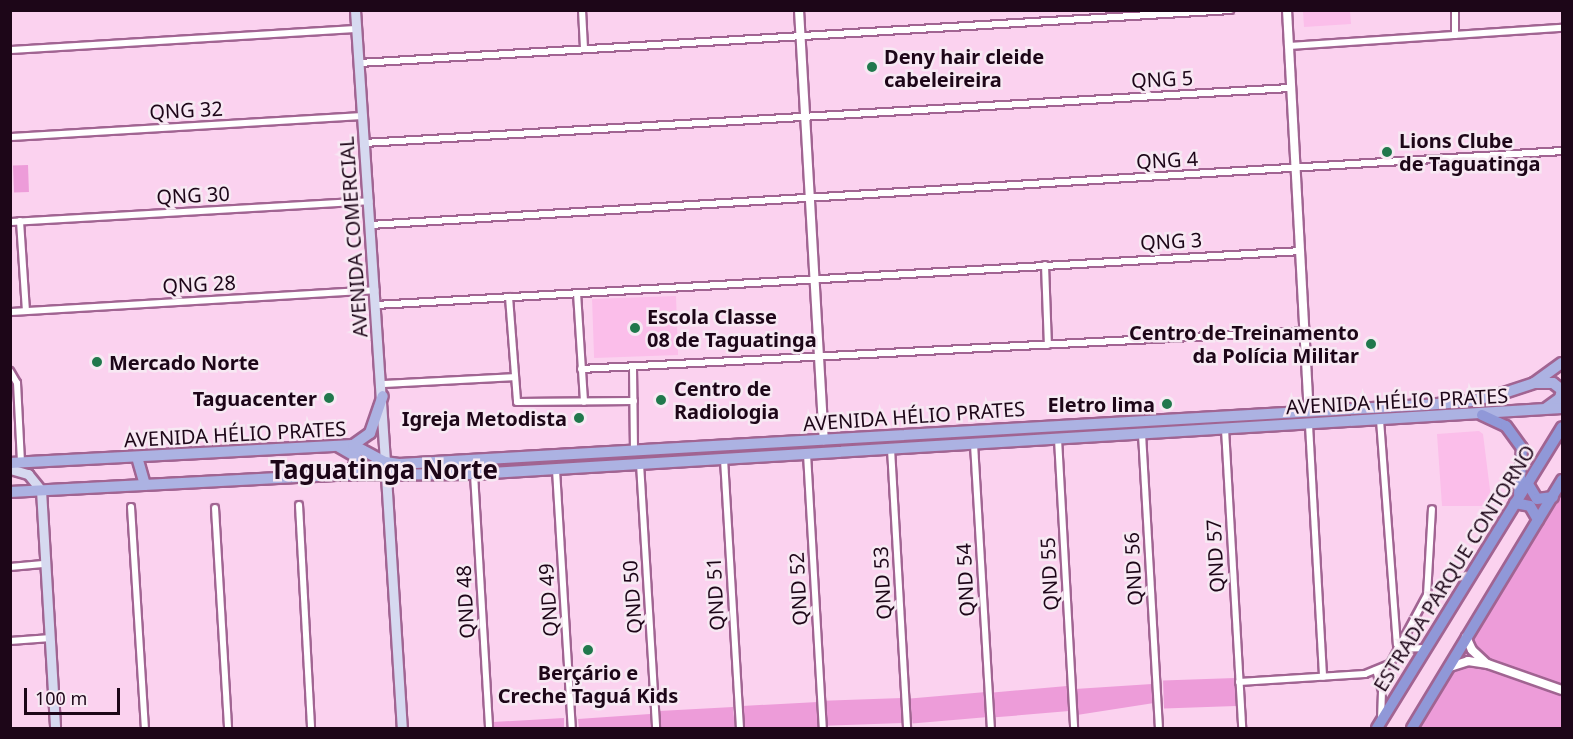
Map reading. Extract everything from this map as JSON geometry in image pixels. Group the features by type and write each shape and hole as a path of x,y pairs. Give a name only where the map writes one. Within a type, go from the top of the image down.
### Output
{"highway":[{"path":"1482,415 1506,426 1522,448 1517,500 1531,506 1538,520"},
{"name":"ESTRADA PARQUE CONTORNO","path":"1379,725 1563,427"},
{"path":"1412,729 1563,480"},
{"path":"1528,483 1537,499 1553,497"}],"main road":[{"name":"AVENIDA COMERCIAL","path":"355,10 382,390 384,462"},
{"name":"AVENIDA HÉLIO PRATES","path":"16,463 353,445 384,462 853,439 1472,401 1534,382 1563,363"},
{"path":"1534,382 1553,383 1562,390 1557,401 1543,410"},
{"path":"353,445 370,433 382,390"},
{"name":"AVENIDA HÉLIO PRATES","path":"10,492 336,475 474,474 556,470 1093,436 1482,415 1563,408"},
{"path":"1093,436 1101,430 1147,420"},
{"path":"807,454 812,447 850,443 853,439"},
{"path":"336,446 356,457 352,471"},
{"path":"597,467 594,462 597,458 619,457 634,451"},
{"path":"137,456 145,485"},
{"path":"336,475 384,462"},
{"path":"10,469 28,474 41,490 55,729"},
{"path":"386,476 402,729"}],"street":[{"path":"582,10 584,48"},
{"path":"799,10 824,440"},
{"path":"359,63 1230,10"},
{"path":"1287,10 1309,411"},
{"path":"1455,10 1455,35"},
{"path":"1288,46 1563,28"},
{"path":"12,50 356,29"},
{"name":"QNG 5","path":"364,142 1291,88"},
{"name":"QNG 32","path":"11,136 363,116"},
{"name":"QNG 4","path":"370,225 1295,169 1563,150"},
{"name":"QNG 30","path":"10,222 369,201"},
{"path":"20,221 26,311"},
{"name":"QNG 3","path":"376,305 1300,250"},
{"path":"1045,265 1048,345"},
{"name":"QNG 28","path":"10,312 375,290"},
{"path":"577,293 584,402"},
{"path":"509,297 514,376 519,403 634,401"},
{"path":"581,369 819,359 1305,331"},
{"path":"633,368 634,451"},
{"path":"13,373 16,463"},
{"path":"382,390 514,376"},
{"path":"1380,420 1397,647"},
{"path":"1309,425 1323,677"},
{"name":"QND 57","path":"1225,429 1242,729"},
{"name":"QND 56","path":"1142,434 1159,729"},
{"name":"QND 55","path":"1058,439 1074,729"},
{"name":"QND 54","path":"974,444 991,729"},
{"name":"QND 53","path":"891,449 908,729"},
{"name":"QND 52","path":"807,454 823,725"},
{"name":"QND 51","path":"724,459 740,728"},
{"name":"QND 50","path":"640,464 656,729"},
{"name":"QND 49","path":"556,470 572,729"},
{"name":"QND 48","path":"474,474 489,729"},
{"path":"299,505 311,729"},
{"path":"131,507 145,729"},
{"path":"215,508 228,729"},
{"path":"1239,681 1323,677 1376,670 1389,664 1428,589 1431,509"},
{"path":"10,567 46,564"},
{"path":"1466,637 1472,650 1488,664"},
{"path":"10,641 51,638"},
{"path":"1397,647 1427,648"},
{"path":"1448,668 1468,661 1488,664 1563,690"},
{"path":"1376,670 1382,691 1379,725"}],"shaded area":[{"path":"1303,11 1350,11 1351,24 1304,27"},
{"path":"28,165 29,192 14,193 13,166"},
{"name":"Escola Classe 08 de Taguatinga","path":"676,296 678,355 594,358 592,299"},
{"path":"1479,431 1483,434 1492,506 1442,506 1437,434"},
{"path":"1562,493 1562,728 1419,728"},
{"path":"1235,678 1236,706 1164,708 1163,681"},
{"path":"1152,684 1154,703 1077,715 1075,689"},
{"path":"1067,686 1069,711 995,717 993,692"},
{"path":"986,692 988,717 912,724 910,699"},
{"path":"902,698 903,723 825,726 824,701"},
{"path":"818,702 820,728 743,728 742,706"},
{"path":"733,707 735,728 660,728 659,711"},
{"path":"650,714 651,728 579,728 578,719"},
{"path":"564,718 564,728 494,728 493,722"}],"place":[{"name":"Deny hair cleide cabeleireira","path":"872,67"},
{"name":"Lions Clube de Taguatinga","path":"1387,152"},
{"name":"Escola Classe 08 de Taguatinga","path":"635,328"},
{"name":"Centro de Treinamento da Polícia Militar","path":"1371,344"},
{"name":"Mercado Norte","path":"97,362"},
{"name":"Taguacenter","path":"329,398"},
{"name":"Centro de Radiologia","path":"661,400"},
{"name":"Eletro lima","path":"1167,404"},
{"name":"Igreja Metodista","path":"579,418"},
{"name":"Berçário e Creche Taguá Kids","path":"588,650"}],"district":[{"name":"Taguatinga Norte","path":"384,470"}]}
